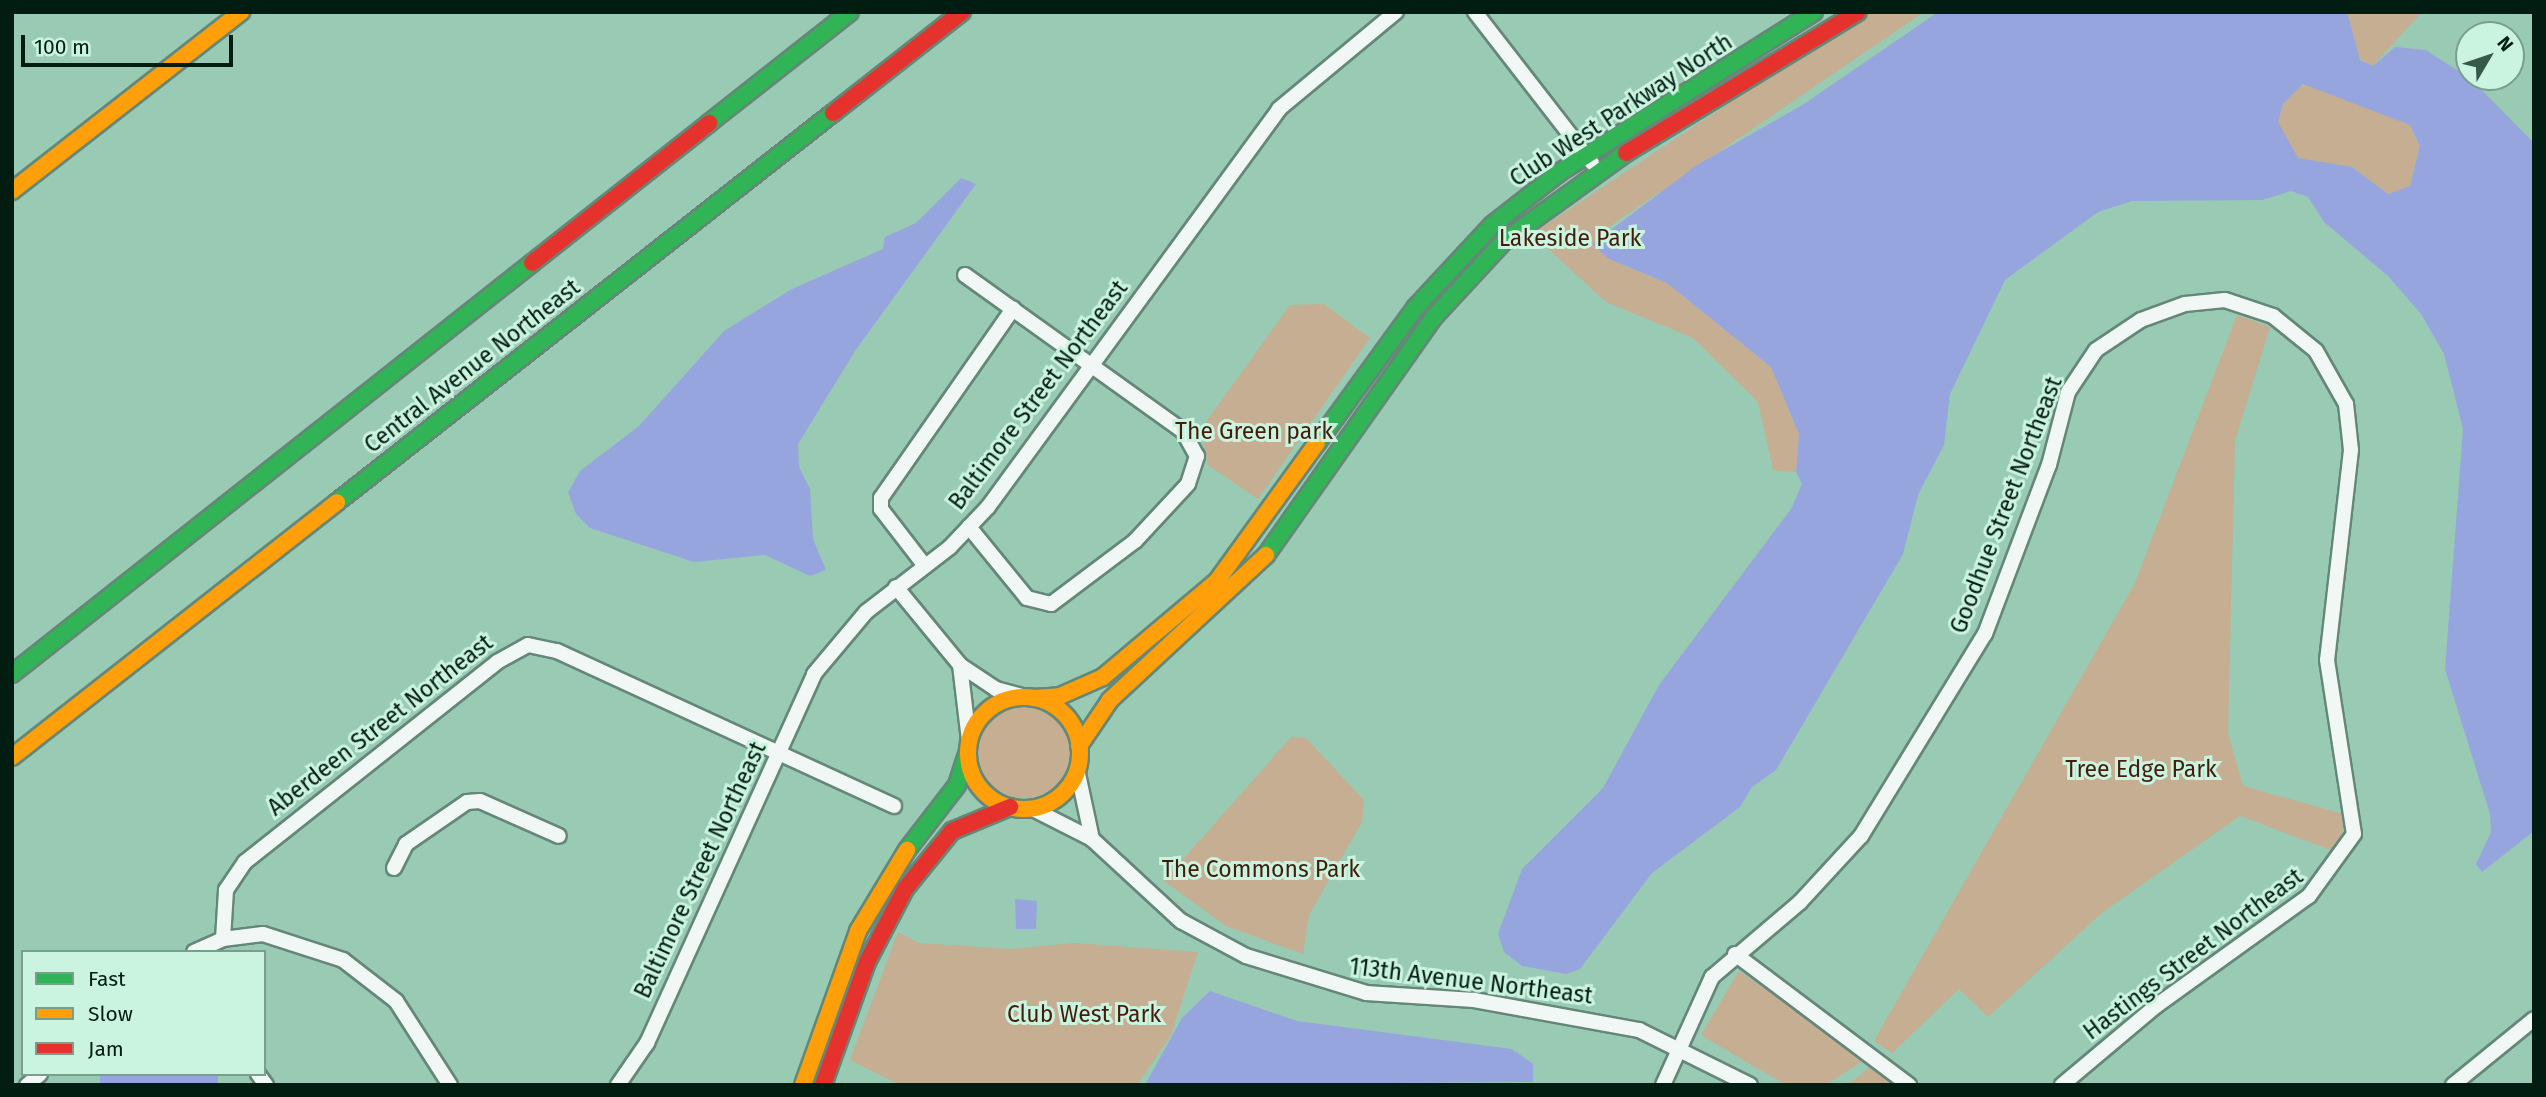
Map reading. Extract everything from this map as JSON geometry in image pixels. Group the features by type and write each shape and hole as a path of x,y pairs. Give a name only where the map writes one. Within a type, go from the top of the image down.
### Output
{"main road":[{"path":"12,191 241,12"},
{"name":"Central Avenue Northeast","path":"12,674 850,12"},
{"name":"Central Avenue Northeast","path":"12,757 962,12"},
{"name":"Club West Parkway North","path":"1030,697 1060,696 1103,677 1217,581 1435,285 1492,225 1588,154 1814,12"},
{"path":"823,1085 867,962 900,897 952,831 1010,807 1031,808 1060,796 1077,769 1079,746 1110,699 1255,571 1366,411 1468,279 1526,223 1598,174 1858,12"},
{"path":"803,1085 858,931 893,868 957,785 969,747 990,709 1030,697 1059,709 1079,746"},
{"path":"969,747 976,781 1010,807"}],"street":[{"name":"Baltimore Street Northeast","path":"618,1085 647,1043 814,674 896,587 925,566 969,527 1091,364 1258,132 1396,12"},
{"path":"1475,12 1588,154 1598,174"},
{"path":"965,275 1183,431 1196,456 1188,484 1125,550 1051,604 1027,598 969,527"},
{"name":"Goodhue Street Northeast","path":"1663,1085 1678,1045 1713,977 1735,954 1832,872 1900,778 1985,634 2049,465 2068,392 2096,350 2141,320 2185,304 2224,300 2259,310"},
{"path":"925,566 881,509 881,498 1013,309"},
{"name":"Hastings Street Northeast","path":"2062,1085 2156,1006 2309,896 2354,834 2327,660 2351,450 2346,404 2316,351 2259,310"},
{"path":"896,587 960,665 996,689 1030,697"},
{"name":"Aberdeen Street Northeast","path":"223,939 226,890 256,851 497,662 528,645 556,651 894,806"},
{"path":"960,665 969,747"},
{"path":"1077,769 1092,839"},
{"path":"394,868 406,844 467,802 488,804 559,836"},
{"name":"113th Avenue Northeast","path":"1031,808 1092,839 1181,921 1246,956 1309,979 1366,993 1581,1016 1678,1045 1750,1085"},
{"path":"198,950 223,939 263,934 343,960 379,984 414,1024 450,1085"},
{"path":"1735,954 1909,1085"},
{"path":"2453,1085 2534,1018"}],"green space":[{"name":"Lakeside Park","path":"1866,12 1924,12 1597,235 1609,259 1667,283 1771,367 1799,434 1796,472 1773,470 1758,402 1693,338 1606,302 1532,234"},
{"path":"2347,12 2422,12 2373,66 2360,59"},
{"path":"2314,84 2410,125 2420,146 2410,186 2388,194 2352,167 2298,158 2288,148 2278,122 2283,104 2296,87"},
{"name":"The Green park","path":"1324,304 1370,338 1258,499 1208,465 1201,429 1290,305"},
{"name":"Tree Edge Park","path":"2237,315 2270,327 2235,441 2228,733 2243,786 2347,815 2336,852 2240,816 2103,912 1988,1017 1959,989 1892,1053 1874,1041 2135,583"},
{"path":"1024,704 1042,707 1057,718 1068,733 1071,751 1068,769 1057,784 1042,795 1024,798 1006,795 991,784 980,769 977,751 980,733 991,718 1006,707"},
{"name":"The Commons Park","path":"1291,737 1306,738 1364,800 1362,822 1309,915 1303,954 1226,926 1164,881"},
{"name":"Club West Park","path":"898,932 919,943 1011,949 1074,943 1198,952 1171,1035 1137,1085 900,1085 850,1060"},
{"path":"1739,971 1868,1058 1825,1085 1786,1085 1701,1035"},
{"path":"1873,1065 1893,1085 1848,1085"}],"water":[{"path":"1938,12 2347,12 2360,60 2373,66 2395,47 2426,50 2455,69 2455,91 2483,91 2534,143 2534,831 2482,872 2476,864 2491,832 2490,814 2445,669 2463,429 2444,354 2421,314 2388,276 2324,222 2308,197 2291,191 2262,200 2132,201 2098,212 2005,280 1950,394 1944,445 1918,495 1903,554 1776,770 1752,787 1740,807 1652,873 1580,969 1566,974 1522,966 1504,952 1498,934 1522,869 1603,788 1659,685 1791,509 1802,484 1796,472 1799,434 1771,367 1667,283 1609,259 1592,244 1697,165 1804,104","holes":["2303,84 2410,125 2420,146 2410,186 2388,194 2352,167 2298,158 2278,122 2283,104"]},
{"path":"961,178 976,184 855,351 798,444 799,467 810,489 813,539 826,570 810,576 765,555 694,562 590,528 576,514 568,492 580,471 639,426 724,331 792,289 883,249 885,237 916,223"},
{"path":"1015,899 1037,901 1036,929 1016,929"},
{"path":"1210,991 1297,1021 1512,1049 1533,1064 1533,1082 1145,1085 1182,1018"},
{"path":"100,1076 218,1076 218,1085 100,1085"}],"traffic: fast":[{"path":"709,123 850,12"},
{"path":"1317,443 1415,308 1492,225 1560,172 1814,12"},
{"path":"337,502 833,113"},
{"path":"1266,555 1433,318 1504,241 1626,153"},
{"path":"12,674 532,263"},
{"path":"907,850 957,785 968,752"}],"traffic: slow":[{"path":"12,191 241,12"},
{"path":"1033,698 1060,696 1103,677 1217,581 1317,443"},
{"path":"12,757 337,502"},
{"path":"1079,746 1110,700 1266,555"},
{"path":"1024,697 1045,702 1063,714 1075,732 1080,753 1075,774 1063,792 1045,804 1024,809 1003,804 985,792 973,774 968,753 973,732 985,714 1003,702 1024,697"},
{"path":"803,1085 858,931 907,850"}],"traffic: jam":[{"path":"833,113 962,12"},
{"path":"1626,153 1858,12"},
{"path":"532,263 709,123"},
{"path":"823,1085 867,962 905,889 952,831 1010,807"}]}
